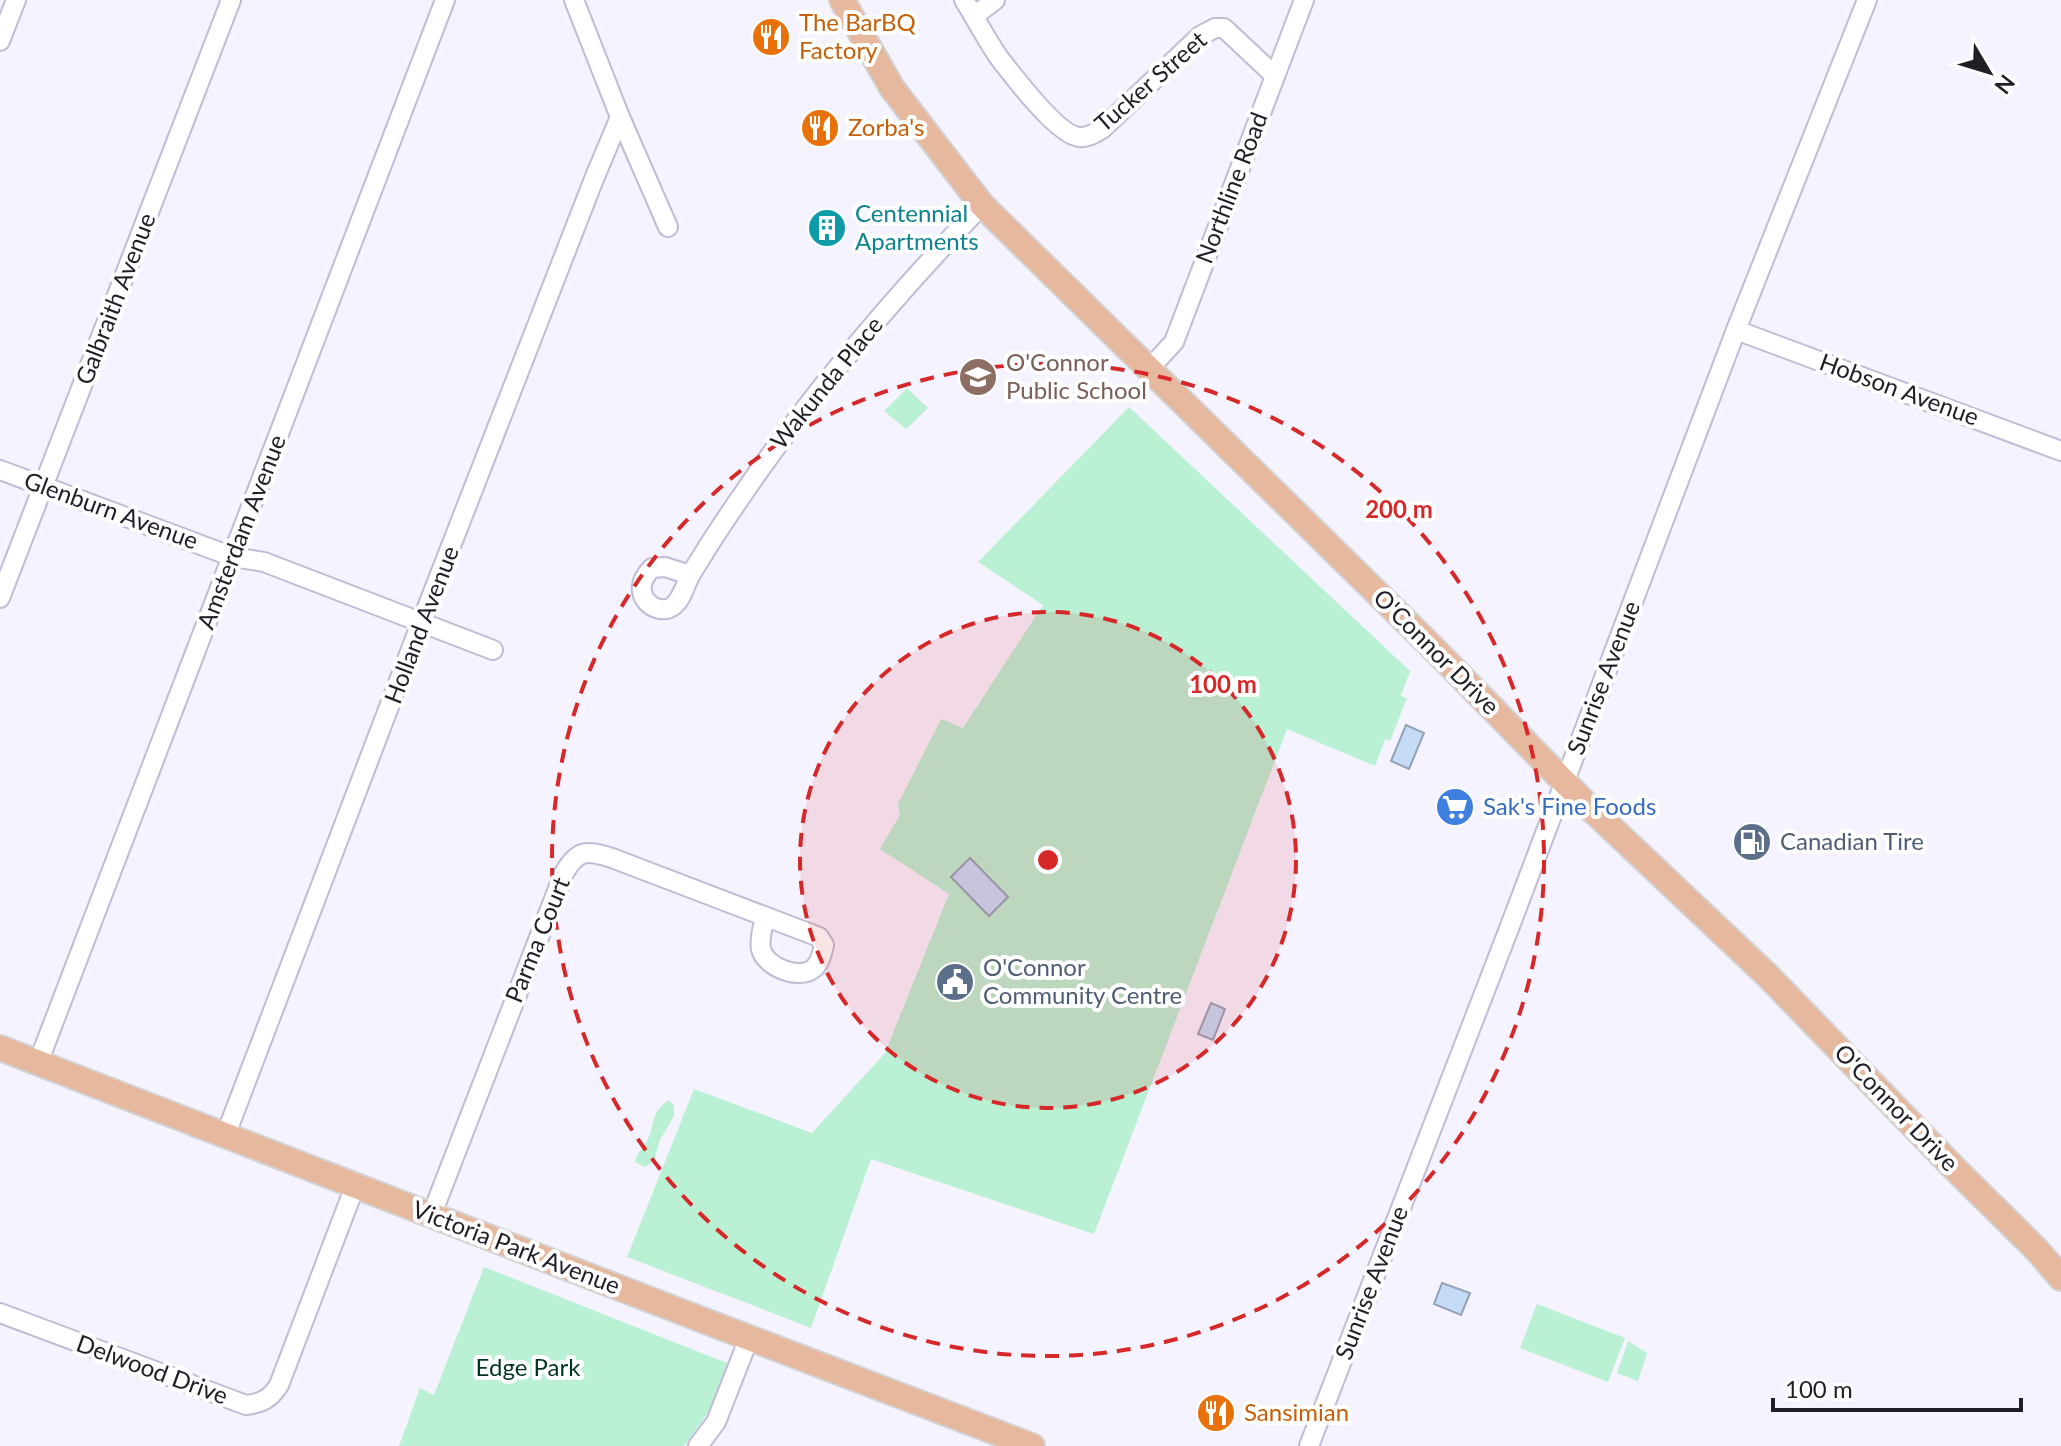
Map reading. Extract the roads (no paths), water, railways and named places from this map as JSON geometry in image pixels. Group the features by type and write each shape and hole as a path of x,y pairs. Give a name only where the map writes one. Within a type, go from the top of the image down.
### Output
{"main road":[{"name":"O'Connor Drive","path":"842,0 892,88 982,205 1564,782 1760,969 2061,1278"},
{"name":"Victoria Park Avenue","path":"0,1048 749,1338 996,1440 1032,1446"}],"street":[{"path":"0,41 16,0"},
{"name":"Galbraith Avenue","path":"0,598 231,0"},
{"name":"Amsterdam Avenue","path":"38,1063 445,0"},
{"path":"574,0 668,227"},
{"path":"969,8 995,0"},
{"name":"Northline Road","path":"1149,369 1174,342 1304,0"},
{"name":"Sunrise Avenue","path":"1309,1446 1736,330 1867,0"},
{"name":"Tucker Street","path":"969,8 999,57 1019,82 1059,128 1077,137 1086,137 1102,129 1200,36 1215,28 1224,28 1275,76"},
{"name":"Holland Avenue","path":"226,1134 421,623 620,117"},
{"name":"Wakunda Place","path":"690,575 775,446 824,383 892,301 982,205"},
{"name":"Hobson Avenue","path":"1736,330 2061,451"},
{"name":"Glenburn Avenue","path":"0,470 233,557 264,562 493,650"},
{"name":"Parma Court","path":"432,1214 564,873 576,857 588,852 599,854 765,917"},
{"name":"Delwood Drive","path":"0,1313 246,1405 266,1400 279,1385 355,1186"},
{"path":"698,1446 716,1422 749,1338"}],"water":[{"path":"1406,725 1424,733 1409,769 1391,761"},
{"path":"970,858 1008,897 989,916 951,877"},
{"path":"1211,1003 1225,1009 1213,1040 1198,1034"},
{"path":"1442,1283 1470,1293 1461,1315 1434,1304"}],"place":[{"name":"The BarBQ Factory","path":"771,37"},
{"name":"Zorba's","path":"820,128"},
{"name":"Centennial Apartments","path":"827,228"},
{"name":"O'Connor Public School","path":"978,377"},
{"name":"Sak's Fine Foods","path":"1455,807"},
{"name":"Canadian Tire","path":"1752,842"},
{"name":"O'Connor Community Centre","path":"955,982"},
{"name":"Sansimian","path":"1216,1413"}],"park label":[{"name":"Edge Park","path":"528,1368"}]}
